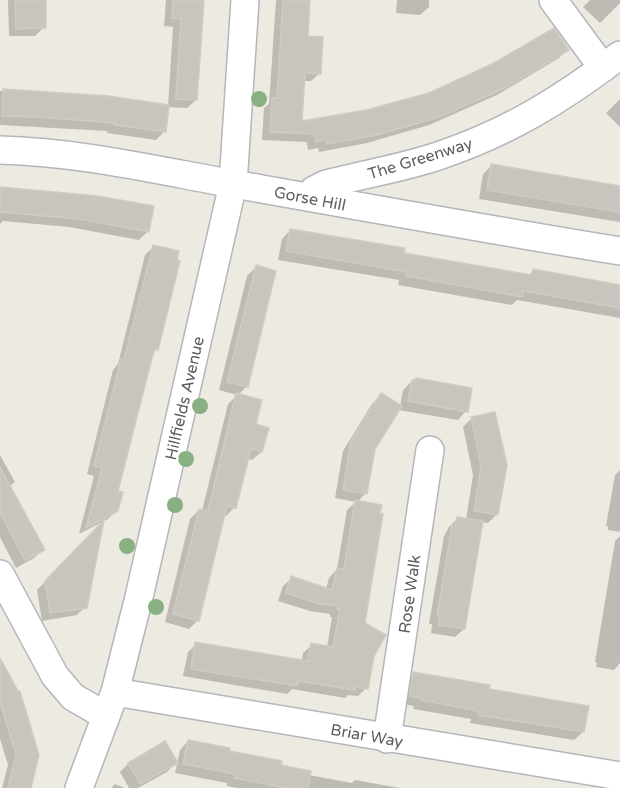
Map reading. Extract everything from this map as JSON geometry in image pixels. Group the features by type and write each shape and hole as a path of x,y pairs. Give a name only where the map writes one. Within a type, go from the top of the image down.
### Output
{"street":[{"name":"Hillfields Avenue","path":"79,788 110,704 139,597 233,184 244,0"},
{"path":"553,0 612,61"},
{"name":"The Greenway","path":"309,197 314,190 326,184 440,156 504,130 568,94 612,61"},
{"name":"Gorse Hill","path":"0,150 27,150 112,161 392,213 620,251"},
{"name":"Rose Walk","path":"387,739 430,450"},
{"path":"0,574 56,676 73,697 110,704"},
{"name":"Briar Way","path":"110,704 387,739 620,776"}],"building":[{"path":"15,0 46,0 46,28 16,29"},
{"path":"173,0 204,0 197,100 176,99 181,19 172,18"},
{"path":"283,0 310,0 308,36 323,37 321,74 305,73 302,121 366,110 429,93 494,63 554,28 569,50 507,87 439,117 377,135 327,144 326,140 316,142 315,134 270,132 272,98 277,98"},
{"path":"3,89 108,96 169,105 166,132 114,125 115,123 2,116"},
{"path":"491,164 620,186 620,212 487,190"},
{"path":"0,187 98,196 154,206 149,232 79,219 0,212"},
{"path":"290,229 405,248 404,253 531,275 533,269 620,285 620,308 523,291 522,297 406,276 407,272 286,251"},
{"path":"153,245 179,251 177,260 180,261 158,350 155,349 152,358 118,491 123,492 118,511 86,528 102,468 94,466"},
{"path":"256,265 276,271 248,387 227,382"},
{"path":"416,378 472,388 468,412 408,401 412,380"},
{"path":"236,393 262,400 256,424 269,428 262,452 251,449 236,508 227,506 199,621 173,614 199,509 208,511"},
{"path":"381,393 402,406 375,449 367,494 343,490 351,441"},
{"path":"495,412 507,465 498,515 474,511 481,466 471,417"},
{"path":"0,467 45,550 25,560 0,513"},
{"path":"355,500 382,505 380,513 383,514 365,623 386,635 374,656 368,689 355,687 355,690 298,681 297,686 191,669 195,642 308,661 311,643 333,647 340,609 337,609 338,606 319,604 286,593 291,576 332,590 337,568 344,569"},
{"path":"457,517 483,521 465,629 439,625 440,616 437,616 452,525 455,526"},
{"path":"104,520 87,608 50,613 45,581"},
{"path":"0,658 20,691 39,755 31,788 8,788 16,755 0,702"},
{"path":"413,672 490,685 489,689 589,706 584,732 478,715 478,711 409,696"},
{"path":"188,740 282,761 281,765 311,771 308,788 286,788 234,778 235,774 183,764"},
{"path":"165,741 178,763 140,784 128,763"}]}
